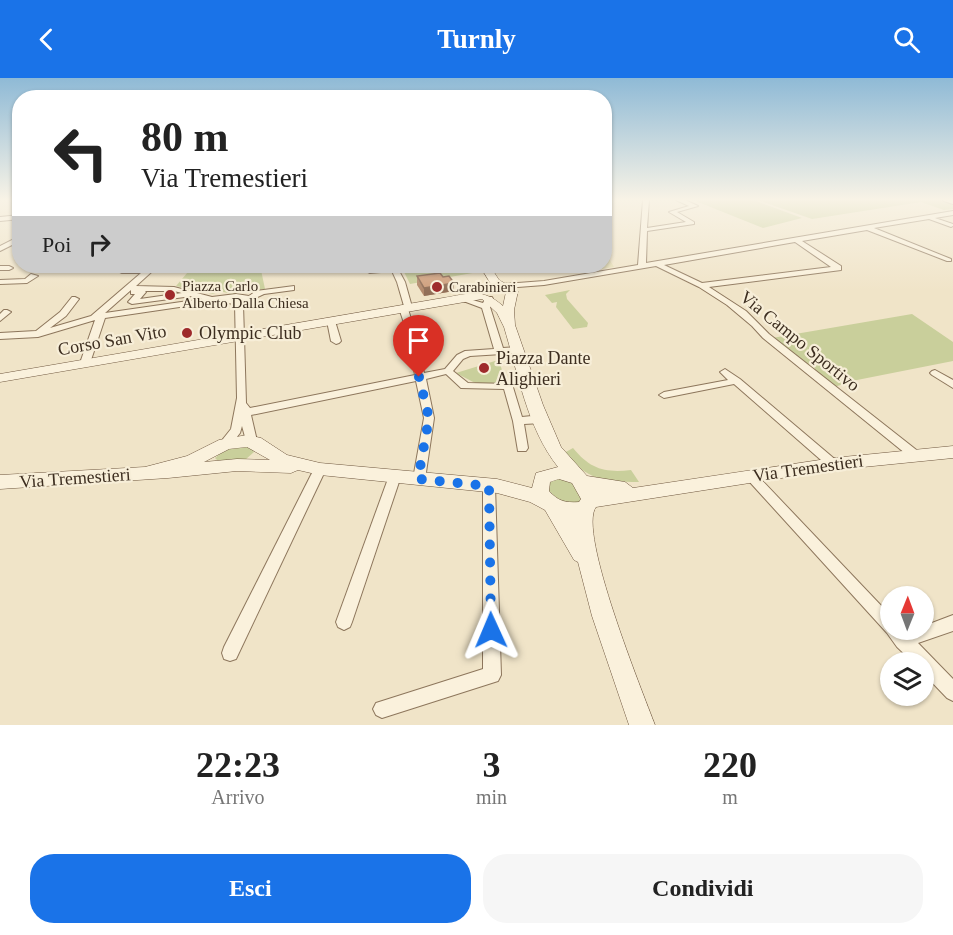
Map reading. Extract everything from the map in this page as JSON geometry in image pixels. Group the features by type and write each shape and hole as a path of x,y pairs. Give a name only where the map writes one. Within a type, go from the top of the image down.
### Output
{"main road":[{"path":"486,273 486,296 502,311 510,327 548,436 551,460 540,493 565,523 593,578"},
{"path":"490,273 495,282 506,291 510,327"},
{"path":"443,301 486,296 500,300 506,291"},
{"path":"443,301 486,296"},
{"name":"Corso San Vito","path":"0,378 443,301"},
{"path":"548,436 577,479 590,492 582,532 593,578 642,725"},
{"path":"149,472 231,465 253,458 258,450 254,443"},
{"path":"149,472 179,465 219,448 254,443 282,460 316,469"},
{"path":"219,448 209,455 208,463 316,469 493,486 520,486 559,473 614,489 664,488"},
{"name":"Via Tremestieri","path":"664,488 833,464 953,452"},
{"name":"Via Tremestieri","path":"0,482 149,472"},
{"path":"493,486 571,512 588,505 664,488"}],"street":[{"path":"642,266 644,231 649,230"},
{"path":"612,271 851,230"},
{"path":"874,230 949,260"},
{"path":"703,285 838,268 797,240"},
{"name":"Via Campo Sportivo","path":"657,264 703,285 754,321 766,336 915,455"},
{"path":"0,268 9,268"},
{"path":"85,363 99,316 146,273"},
{"path":"396,273 401,282 429,418 418,479"},
{"path":"506,291 602,273"},
{"path":"0,282 27,281 34,276"},
{"path":"0,336 34,334 99,316 215,299 238,300 262,292 291,288"},
{"path":"125,292 174,289 215,299"},
{"path":"144,290 132,302 195,294"},
{"path":"486,296 499,351"},
{"path":"34,334 63,314 75,298"},
{"path":"219,448 236,430 242,413 238,300"},
{"path":"331,321 336,342"},
{"path":"242,413 445,372 460,357 468,353 518,350"},
{"path":"445,372 465,386 508,386 518,420 522,448"},
{"path":"725,372 833,464"},
{"path":"935,373 953,385"},
{"path":"664,395 736,381"},
{"path":"242,413 254,443"},
{"path":"518,420 542,419"},
{"path":"230,653 316,469"},
{"path":"345,622 395,476"},
{"path":"751,476 880,616"},
{"path":"382,709 492,675 493,486"},
{"path":"934,626 953,623"},
{"path":"903,640 953,692"}],"green space":[{"path":"187,273 262,273 265,289 233,294 219,291 213,294 176,286"},
{"path":"404,273 473,273 410,284"},
{"path":"570,290 566,294 567,299 588,323 587,327 573,329 556,307 557,302 552,303 545,295"},
{"path":"912,314 953,342 953,361 857,380 834,387 814,371 815,368 808,366 772,338"},
{"path":"495,361 500,364 506,382 477,384 456,373"},
{"path":"250,445 254,452 245,460 218,461 215,458 224,450"},
{"path":"573,448 586,461 599,468 613,471 631,470 639,482 606,480 589,474 564,453"},
{"path":"555,479 568,481 578,489 583,496 577,505 563,504 549,491 548,484"}],"building":[{"path":"440,273 443,277 449,276 454,283 424,288 417,276"}],"place":[{"name":"Carabinieri","path":"437,287"},
{"name":"Piazza Carlo Alberto Dalla Chiesa","path":"170,295"},
{"name":"Olympic Club","path":"187,333"},
{"name":"Piazza Dante Alighieri","path":"484,368"}],"route":[{"path":"419,377 429,418 418,479 489,486 491,630"}]}
